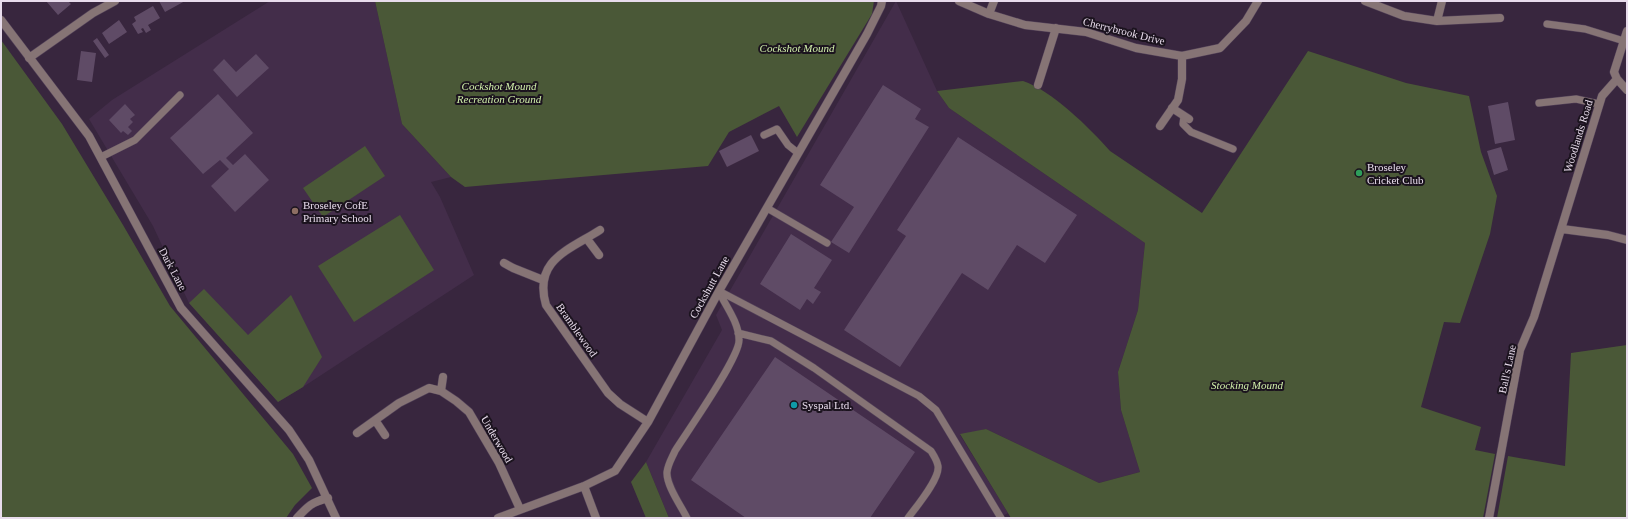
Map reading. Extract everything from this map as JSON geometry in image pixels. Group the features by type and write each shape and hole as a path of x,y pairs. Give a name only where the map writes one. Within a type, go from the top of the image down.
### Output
{"street":[{"path":"29,58 93,13 115,1"},
{"name":"Cockshutt Lane","path":"498,518 584,486 615,471 648,422 719,291 867,34 882,1"},
{"name":"Cherrybrook Drive","path":"959,1 989,14 1025,25 1086,32 1136,48 1182,56 1220,48 1246,21 1258,1"},
{"path":"989,14 994,1"},
{"path":"1365,1 1404,16 1437,21 1500,18"},
{"path":"1437,21 1442,1"},
{"name":"Dark Lane","path":"1,20 89,136 181,308 289,430 309,460 336,518"},
{"path":"1038,84 1056,28"},
{"path":"1627,31 1614,72 1617,80 1627,90"},
{"path":"1160,126 1178,100 1182,79 1182,56"},
{"name":"Woodlands Road","path":"1562,229 1599,104 1602,96 1617,80"},
{"path":"1172,108 1186,118"},
{"path":"1562,229 1608,235 1627,240"},
{"name":"Ball's Lane","path":"1489,518 1520,350 1534,317 1562,229"},
{"path":"504,263 543,280 546,269 557,258 600,230"},
{"path":"586,239 598,255"},
{"name":"Bramblewood","path":"543,280 542,293 546,305 608,393 620,404 648,422"},
{"path":"357,433 399,404 429,388 440,391 443,377"},
{"name":"Underwood","path":"440,391 456,401 469,412 499,463 520,509"},
{"path":"375,420 385,435"},
{"path":"584,486 596,518"},
{"path":"297,518 308,505 317,500 328,498"}],"lane":[{"path":"1547,24 1585,29 1624,41"},
{"path":"101,158 135,140 180,95"},
{"path":"1539,103 1576,99 1599,104"},
{"path":"1186,118 1183,124 1191,132 1232,149"},
{"path":"764,135 777,129 788,144 798,153"},
{"path":"767,208 827,243"},
{"path":"687,518 669,483 667,474 668,466 675,451 729,366 738,350 740,341 738,333 719,291"},
{"path":"719,291 919,396 936,410 1001,518"},
{"path":"738,333 771,341 814,368 931,451 939,467 937,476 908,518"}],"shaded area":[{"name":"Broseley CofE Primary School","path":"270,1 375,1 402,124 451,177 431,182 440,197 474,275 278,402 189,303 153,226 89,119 112,100"},
{"path":"896,1 937,91 949,108 1145,243 1138,310 1118,372 1121,410 1140,472 1099,483 986,429 960,435 1008,513 999,518 669,518 646,462 722,330 716,315"}],"green space":[{"name":"Cockshot Mound Recreation Ground","path":"375,1 874,1 872,14 797,137 779,106 729,132 708,166 465,187 451,177 402,124"},
{"path":"1,40 62,124 170,306 293,454 312,488 295,505 286,518 1,518"},
{"name":"Stocking Mound","path":"1308,51 1406,83 1469,96 1481,152 1497,196 1490,234 1460,323 1444,322 1421,407 1481,427 1475,450 1495,454 1483,518 1011,518 960,434 986,429 1099,483 1140,472 1121,410 1118,372 1138,310 1145,243 949,108 937,91 1023,81 1034,86 1046,92 1070,111 1110,151 1202,213"},
{"path":"365,146 385,176 323,217 303,188"},
{"path":"400,215 434,270 354,322 318,266"},
{"path":"204,289 248,335 291,295 322,357 303,387 278,402 189,303"},
{"path":"1627,345 1627,518 1497,518 1508,456 1565,466 1571,353"},
{"path":"646,462 669,518 646,518 631,482"}],"building":[{"path":"46,1 68,1 71,4 58,15"},
{"path":"159,1 185,1 165,12"},
{"path":"153,6 160,18 148,25 151,30 146,33 143,28 141,29 143,32 138,34 132,24 136,21 134,17"},
{"path":"119,20 127,32 109,44 102,33"},
{"path":"97,38 109,55 105,58 93,41"},
{"path":"81,51 96,53 92,82 77,80"},
{"path":"256,54 269,68 237,97 213,70 224,59 236,72"},
{"path":"883,85 921,109 915,119 929,127 849,253 831,242 854,207 820,185"},
{"path":"218,94 253,133 226,158 233,165 245,154 269,180 235,212 211,186 229,169 220,160 203,174 170,138"},
{"path":"1508,102 1515,140 1495,144 1488,106"},
{"path":"125,104 135,115 130,119 133,122 128,127 132,131 128,135 123,131 121,133 109,120"},
{"path":"751,135 759,151 727,167 719,151"},
{"path":"958,137 1077,215 1045,263 1017,245 988,290 962,273 900,367 844,330 906,236 897,230"},
{"path":"1501,147 1508,170 1494,175 1487,151"},
{"path":"791,234 832,260 814,288 821,292 813,304 807,299 800,310 760,284"},
{"name":"Syspal Ltd.","path":"775,357 915,452 870,518 746,518 691,480"}],"place":[{"name":"Broseley Cricket Club","path":"1359,173"},
{"name":"Broseley CofE Primary School","path":"295,211"},
{"name":"Syspal Ltd.","path":"794,405"}],"park label":[{"name":"Cockshot Mound","path":"797,48"}]}
